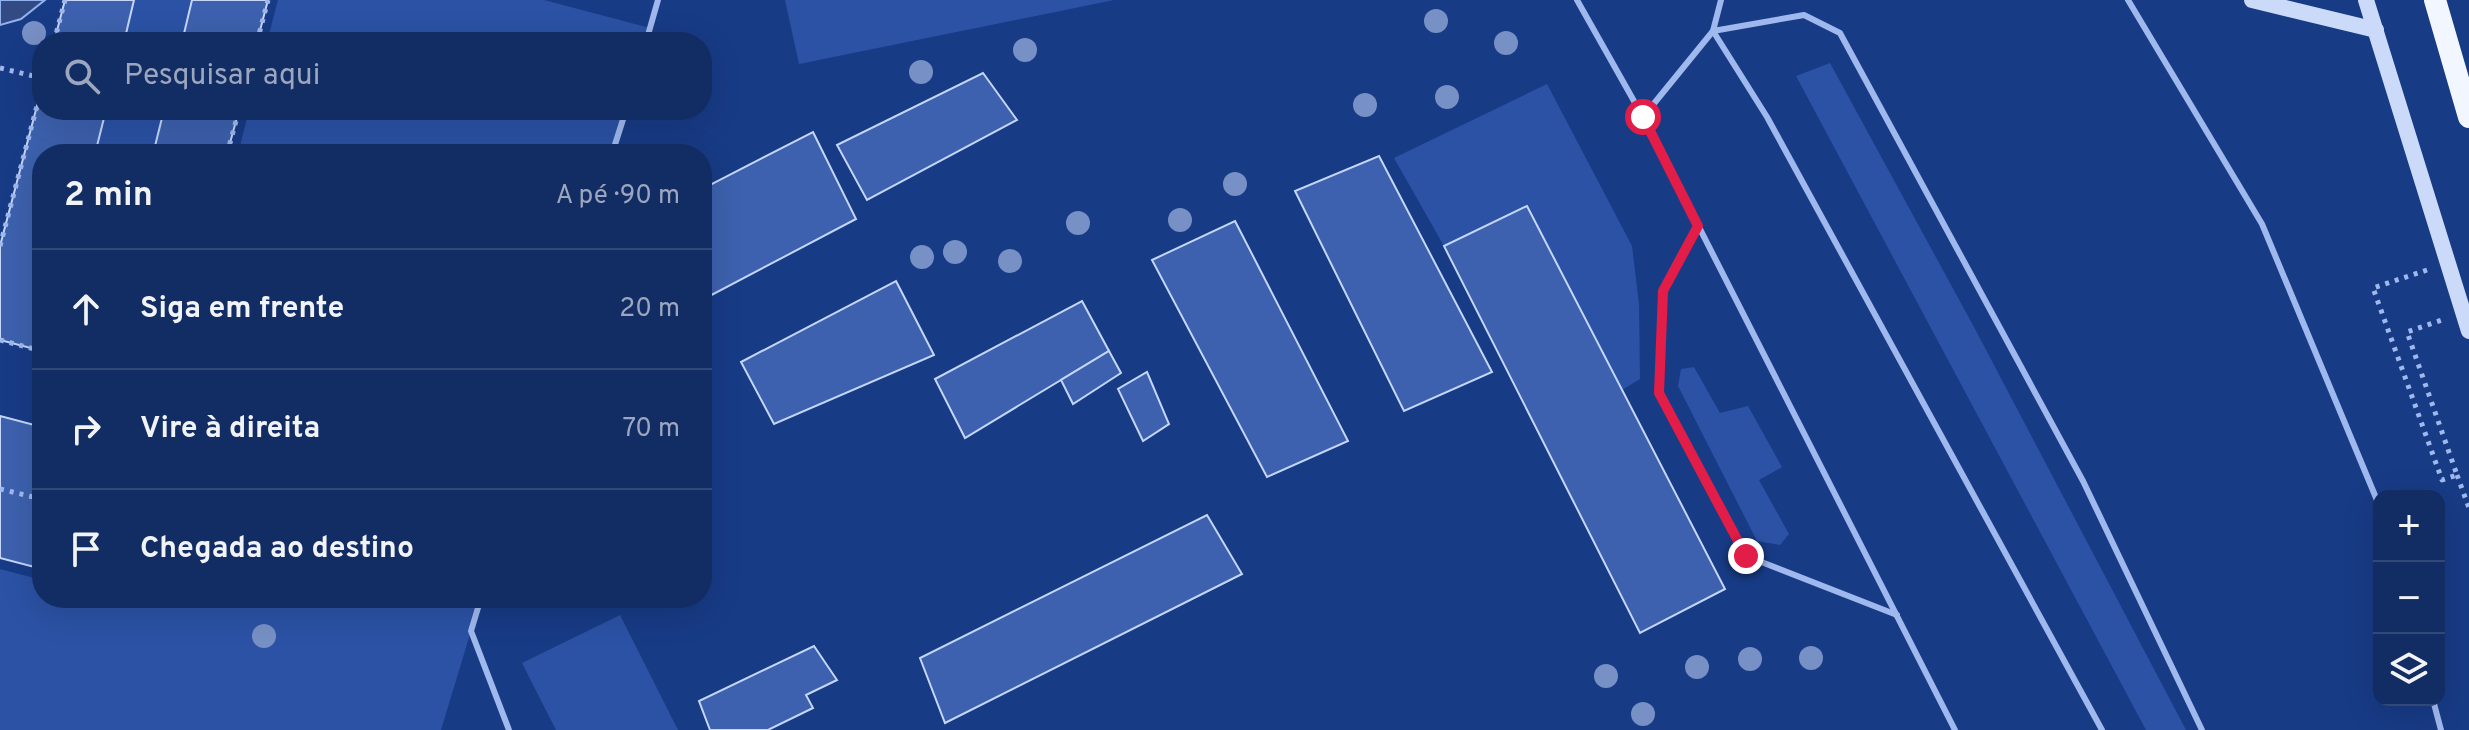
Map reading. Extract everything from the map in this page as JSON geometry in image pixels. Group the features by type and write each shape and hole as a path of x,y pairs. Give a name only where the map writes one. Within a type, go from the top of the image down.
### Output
{"highway":[{"path":"2435,0 2469,117"}],"main road":[{"path":"2252,0 2376,30"},
{"path":"2366,0 2469,331"}],"lane":[{"path":"649,32 658,0"},
{"path":"1577,0 1643,117 1955,730"},
{"path":"1643,117 1713,31 1721,0"},
{"path":"2128,0 2262,224 2373,491"},
{"path":"1713,31 1804,15 1840,33 2083,481 2202,730"},
{"path":"1713,31 1767,117 2102,730"},
{"path":"615,144 623,120"},
{"path":"1698,226 1663,291 1659,393 1746,556 1897,615"},
{"path":"478,608 471,631 509,730"},
{"path":"2435,706 2441,730"}],"path":[{"path":"57,32 65,0"},
{"path":"260,32 268,0"},
{"path":"0,68 32,76"},
{"path":"0,246 33,120"},
{"path":"230,144 236,120"},
{"path":"2446,264 2373,288 2442,480 2457,475"},
{"path":"2444,319 2407,332 2469,508"},
{"path":"0,340 32,348"},
{"path":"0,489 32,497"}],"shaded area":[{"path":"0,0 45,0 21,19 0,25"},
{"path":"134,0 192,0 184,32 126,32"},
{"path":"278,0 544,0 650,28 649,32 270,32"},
{"path":"785,0 1114,0 799,64"},
{"path":"1830,63 1974,327 2186,730 2146,730 1796,76"},
{"path":"1547,84 1632,246 1639,304 1640,379 1622,390 1444,246 1394,158"},
{"path":"104,120 162,120 156,144 98,144"},
{"path":"246,120 623,120 615,144 240,144"},
{"path":"1694,367 1720,413 1748,406 1782,467 1759,480 1789,534 1780,545 1757,541 1678,386 1681,369"},
{"path":"0,569 32,577 32,608 478,608 441,730 0,730"},
{"path":"620,615 678,730 556,730 522,663"}],"building":[{"path":"65,0 134,0 126,32 57,32"},
{"path":"192,0 268,0 260,32 184,32"},
{"path":"983,73 1017,120 867,200 837,145"},
{"path":"33,120 104,120 98,144 32,144 32,348 0,340 0,246"},
{"path":"162,120 236,120 230,144 156,144"},
{"path":"813,132 856,219 712,295 712,184"},
{"path":"1379,156 1492,372 1404,411 1295,191"},
{"path":"1527,206 1725,589 1640,633 1444,246"},
{"path":"1235,221 1348,441 1267,477 1152,260"},
{"path":"896,281 934,355 774,424 741,362"},
{"path":"1082,301 1109,351 965,438 935,379"},
{"path":"1109,351 1121,373 1073,404 1061,380"},
{"path":"1147,372 1169,424 1143,441 1118,389"},
{"path":"0,416 32,424 32,566 0,558"},
{"path":"1207,515 1242,574 945,723 920,658"},
{"path":"814,646 837,680 806,695 813,708 768,730 710,730 699,701"}],"route":[{"path":"1643,117 1698,226 1663,291 1659,393 1746,556"}]}
